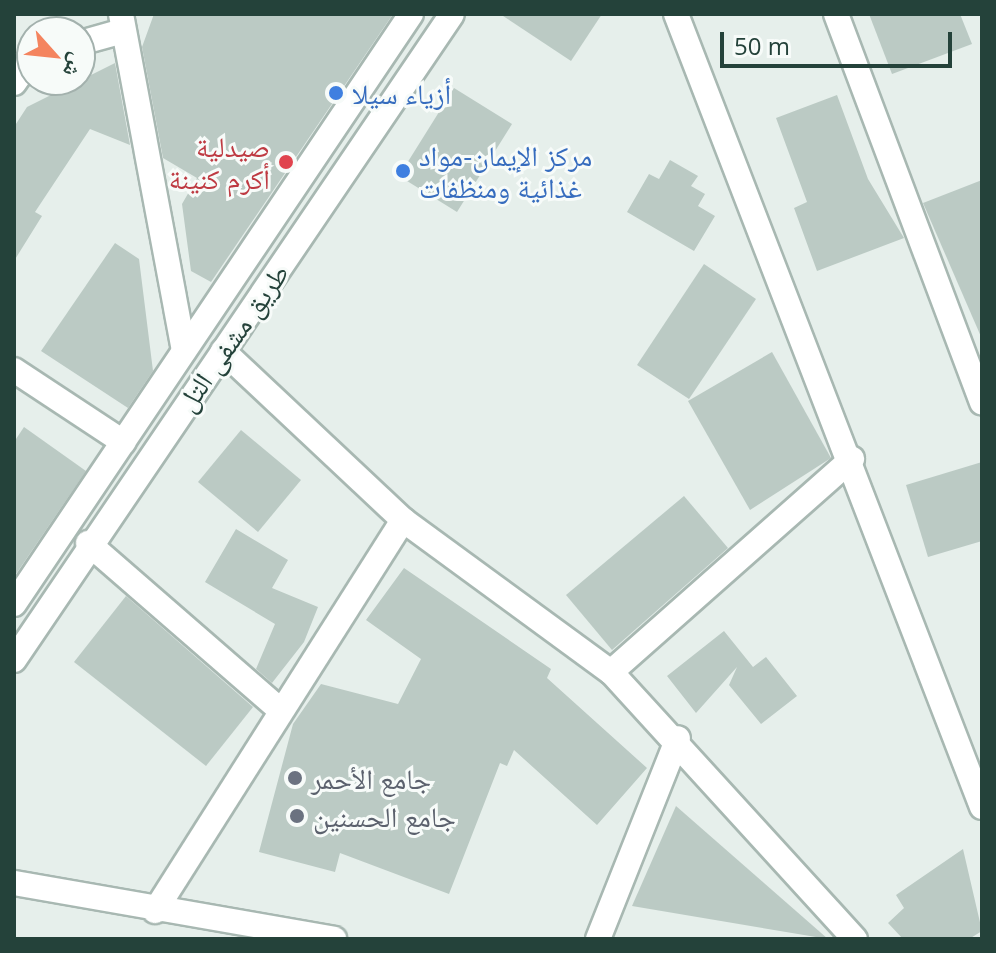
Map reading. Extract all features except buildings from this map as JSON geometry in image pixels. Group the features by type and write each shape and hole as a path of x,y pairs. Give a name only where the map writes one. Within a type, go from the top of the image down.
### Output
{"street":[{"name":"طريق مشفى التل","path":"14,604 411,14"},
{"name":"طريق مشفى التل","path":"14,660 88,543 452,14"},
{"path":"676,14 852,459 982,807"},
{"path":"836,14 982,403"},
{"path":"96,35 122,22 184,350"},
{"path":"223,351 403,520 611,672 678,738 855,939"},
{"path":"14,370 123,442"},
{"path":"611,672 852,459"},
{"path":"155,911 403,520"},
{"path":"88,543 280,710"},
{"path":"598,939 678,738"},
{"path":"17,885 155,911 334,939"}],"place":[{"name":"أزياء سيلا","path":"336,93"},
{"name":"صيدلية أكرم كنينة","path":"286,162"},
{"name":"مركز الإيمان-مواد غذائية ومنظفات","path":"403,171"},
{"name":"جامع الأحمر","path":"295,778"},
{"name":"جامع الحسنين","path":"297,816"}]}
